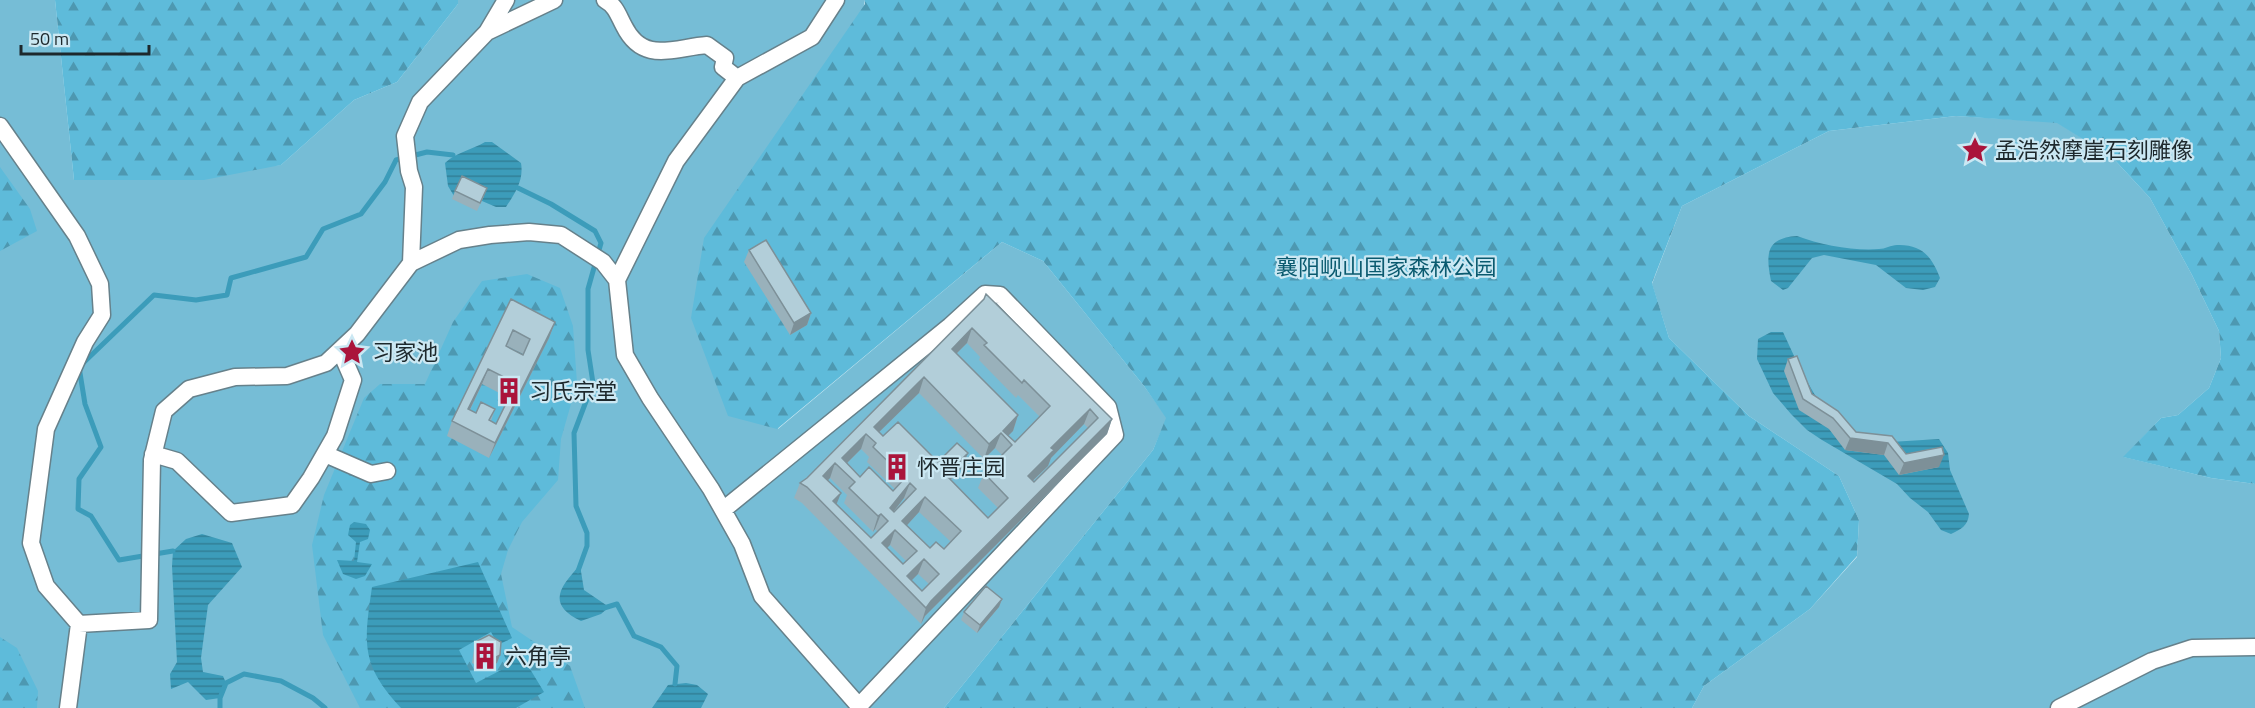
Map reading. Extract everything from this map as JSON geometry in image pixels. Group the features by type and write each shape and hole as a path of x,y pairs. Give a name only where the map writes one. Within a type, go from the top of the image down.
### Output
{"street":[{"path":"411,262 414,187 405,136 420,102 487,32 506,0"},
{"path":"487,32 554,0"},
{"path":"605,0 614,5 631,41 653,53 707,45 726,58 723,67 737,78"},
{"path":"617,280 676,161 737,78 812,37 836,0"},
{"path":"0,126 77,236 100,284 102,315 85,342 46,429 31,543 46,586 79,624 68,708"},
{"path":"79,624 149,620 153,454 164,411 189,389 235,377 287,376 326,363 357,334 411,262 459,240 529,232 561,235 603,262 617,280 625,356 723,510 742,544 762,596 859,706 1115,435 1108,407 1000,296 986,294 950,326 723,510"},
{"path":"153,454 177,460 231,513 292,505 335,436 353,380 340,350"},
{"path":"325,454 371,474 387,471"},
{"path":"2059,708 2152,662 2192,648 2255,647"}],"shaded area":[{"name":"习家池","path":"0,0 55,0 74,180 281,165 354,100 397,82 458,4 458,0 865,0 778,429 1002,242 1043,261 1167,418 1153,450 944,708 0,708"},
{"path":"1956,116 2057,122 2112,157 2150,198 2192,275 2219,331 2221,358 2209,388 2178,415 2161,418 2124,457 2211,478 2255,484 2255,708 1692,708 1704,686 1810,609 1857,557 1859,520 1839,476 1749,416 1669,338 1652,284 1682,206 1829,131"},
{"path":"485,142 492,142 521,163 520,181 506,207 496,207 482,201 454,196 448,186 445,163 454,156"},
{"path":"1797,236 1827,245 1848,248 1879,249 1897,245 1913,247 1925,253 1940,278 1935,287 1923,290 1906,288 1876,265 1824,255 1812,258 1788,288 1783,290 1771,281 1768,263 1770,250 1779,240"},
{"path":"1771,332 1783,332 1801,371 1819,402 1832,417 1874,443 1939,439 1948,453 1950,470 1969,514 1963,527 1951,534 1941,530 1928,512 1897,484 1822,440 1807,430 1791,414 1773,393 1757,359 1758,339"},
{"path":"354,522 366,524 370,530 368,539 360,542 357,562 372,564 365,576 356,579 343,574 337,560 354,561 356,542 348,535 350,525"},
{"path":"202,534 232,543 242,567 208,605 201,658 203,672 223,676 226,683 220,698 206,700 188,682 171,689 170,674 177,662 173,551 186,539"},
{"path":"478,562 512,638 498,645 491,632 459,650 476,683 509,666 503,653 516,646 544,692 516,708 401,708 378,678 368,652 367,623 372,587"},
{"path":"580,565 584,590 609,607 601,614 581,621 570,615 560,602 562,588"},
{"path":"686,683 697,685 708,694 701,708 652,708 668,685"}],"green space":[{"path":"55,0 458,0 458,4 397,82 354,100 281,165 204,180 74,180"},
{"name":"襄阳岘山国家森林公园","path":"865,0 2255,0 2255,484 2211,478 2123,457 2161,418 2178,415 2209,388 2221,358 2219,331 2192,275 2150,198 2112,157 2057,123 1956,116 1829,131 1682,206 1652,283 1669,338 1749,416 1839,476 1859,520 1857,556 1810,609 1704,686 1692,708 944,708 1153,450 1166,418 1144,386 1043,261 1002,242 777,429 728,416 691,318 704,238 865,4"},
{"path":"0,167 30,209 37,231 0,251"},
{"path":"527,274 560,288 573,326 577,383 561,439 558,480 522,522 508,550 501,574 512,627 570,666 585,708 360,708 323,635 312,545 324,495 364,398 380,384 425,384 453,322 482,281"},
{"path":"0,637 17,648 38,691 37,708 0,708"}],"building":[{"path":"462,176 487,188 480,203 455,191"},
{"path":"766,240 811,313 794,323 749,250"},
{"path":"986,294 1112,419 926,608 807,487 800,483 984,299","holes":["972,328 987,343 984,345 1022,383 1024,380 1050,406 1015,442 1003,431 1018,415 952,349","924,377 989,444 1001,433 1012,445 984,473 1008,498 988,518 946,475 968,453 957,443 938,462 898,422 883,436 874,427","1090,409 1098,418 1034,482 1028,476 1054,450 1051,448","866,434 876,443 873,447 905,478 893,491 869,467 860,477 842,458","835,463 855,482 849,488 878,516 881,514 888,521 871,538 833,501 841,493 823,476","910,483 916,489 894,512 890,508","925,497 961,531 944,549 936,542 930,548 902,521","895,530 917,551 903,564 882,543","924,559 939,574 922,591 907,576"]},
{"name":"习氏宗堂","path":"511,299 555,322 495,443 452,421","holes":["513,330 530,339 523,355 506,346","488,369 516,383 496,424 489,420 495,409 481,402 476,413 468,409"]},
{"path":"1797,356 1812,394 1838,411 1856,432 1892,436 1906,454 1942,447 1944,455 1904,463 1888,443 1850,438 1833,418 1803,399 1788,359"},
{"path":"986,586 1002,599 980,625 964,612"},
{"path":"489,635 501,642 500,655 487,662 475,655 477,641"}],"waterway":[{"path":"173,551 119,560 91,516 78,509 79,479 101,447 85,404 79,367 154,295 196,300 227,295 231,278 306,257 323,229 361,214 385,182 396,160 427,152 453,155"},
{"path":"518,188 551,204 595,231 601,243 588,289 588,350 593,383 574,433 576,506 587,533 587,546 578,571"},
{"path":"604,608 617,604 634,636 661,647 677,666 675,684"},
{"path":"220,708 220,698 226,683 244,674 281,681 313,698 325,708"}],"place":[{"name":"孟浩然摩崖石刻雕像","path":"1975,150"},
{"name":"习家池","path":"352,352"},
{"name":"习氏宗堂","path":"509,391"},
{"name":"怀晋庄园","path":"897,467"},
{"name":"六角亭","path":"485,656"}]}
